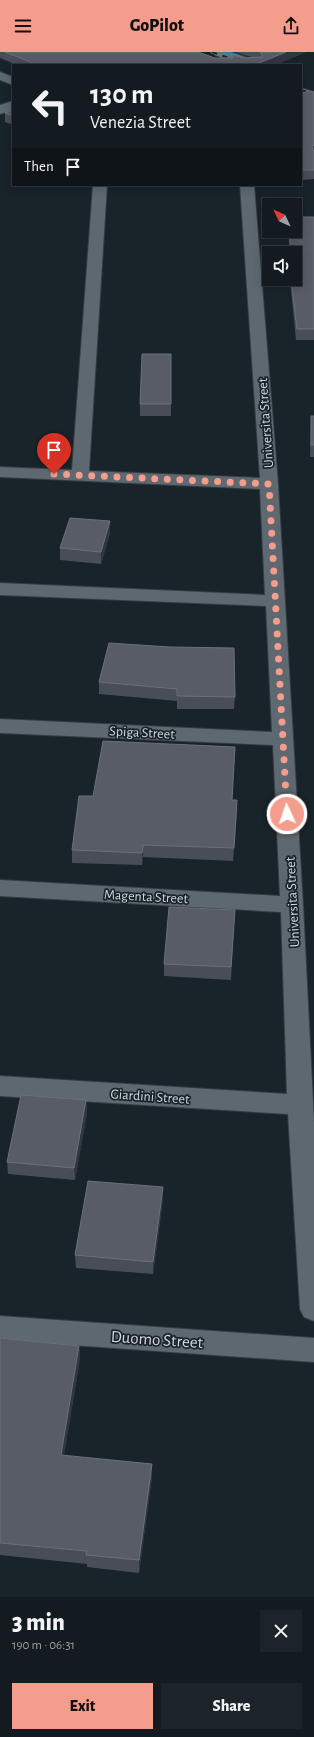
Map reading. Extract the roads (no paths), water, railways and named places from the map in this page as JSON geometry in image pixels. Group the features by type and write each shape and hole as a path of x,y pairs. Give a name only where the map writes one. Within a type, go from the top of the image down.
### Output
{"main road":[{"path":"219,52 252,64"},
{"path":"206,57 224,64"},
{"path":"302,81 314,86"},
{"path":"302,92 314,96"}],"street":[{"path":"0,76 12,81"},
{"path":"0,110 12,105"},
{"path":"80,475 100,186"},
{"name":"Universita Street","path":"247,186 269,484 292,905 300,1105 314,1309"},
{"path":"0,472 269,484"},
{"path":"0,589 275,601"},
{"name":"Spiga Street","path":"0,726 283,739"},
{"name":"Magenta Street","path":"0,888 292,905"},
{"name":"Giardini Street","path":"0,1086 300,1105"},
{"name":"Duomo Street","path":"0,1328 314,1350"}],"railway":[{"path":"212,52 246,64"},
{"path":"302,90 314,94"}]}
